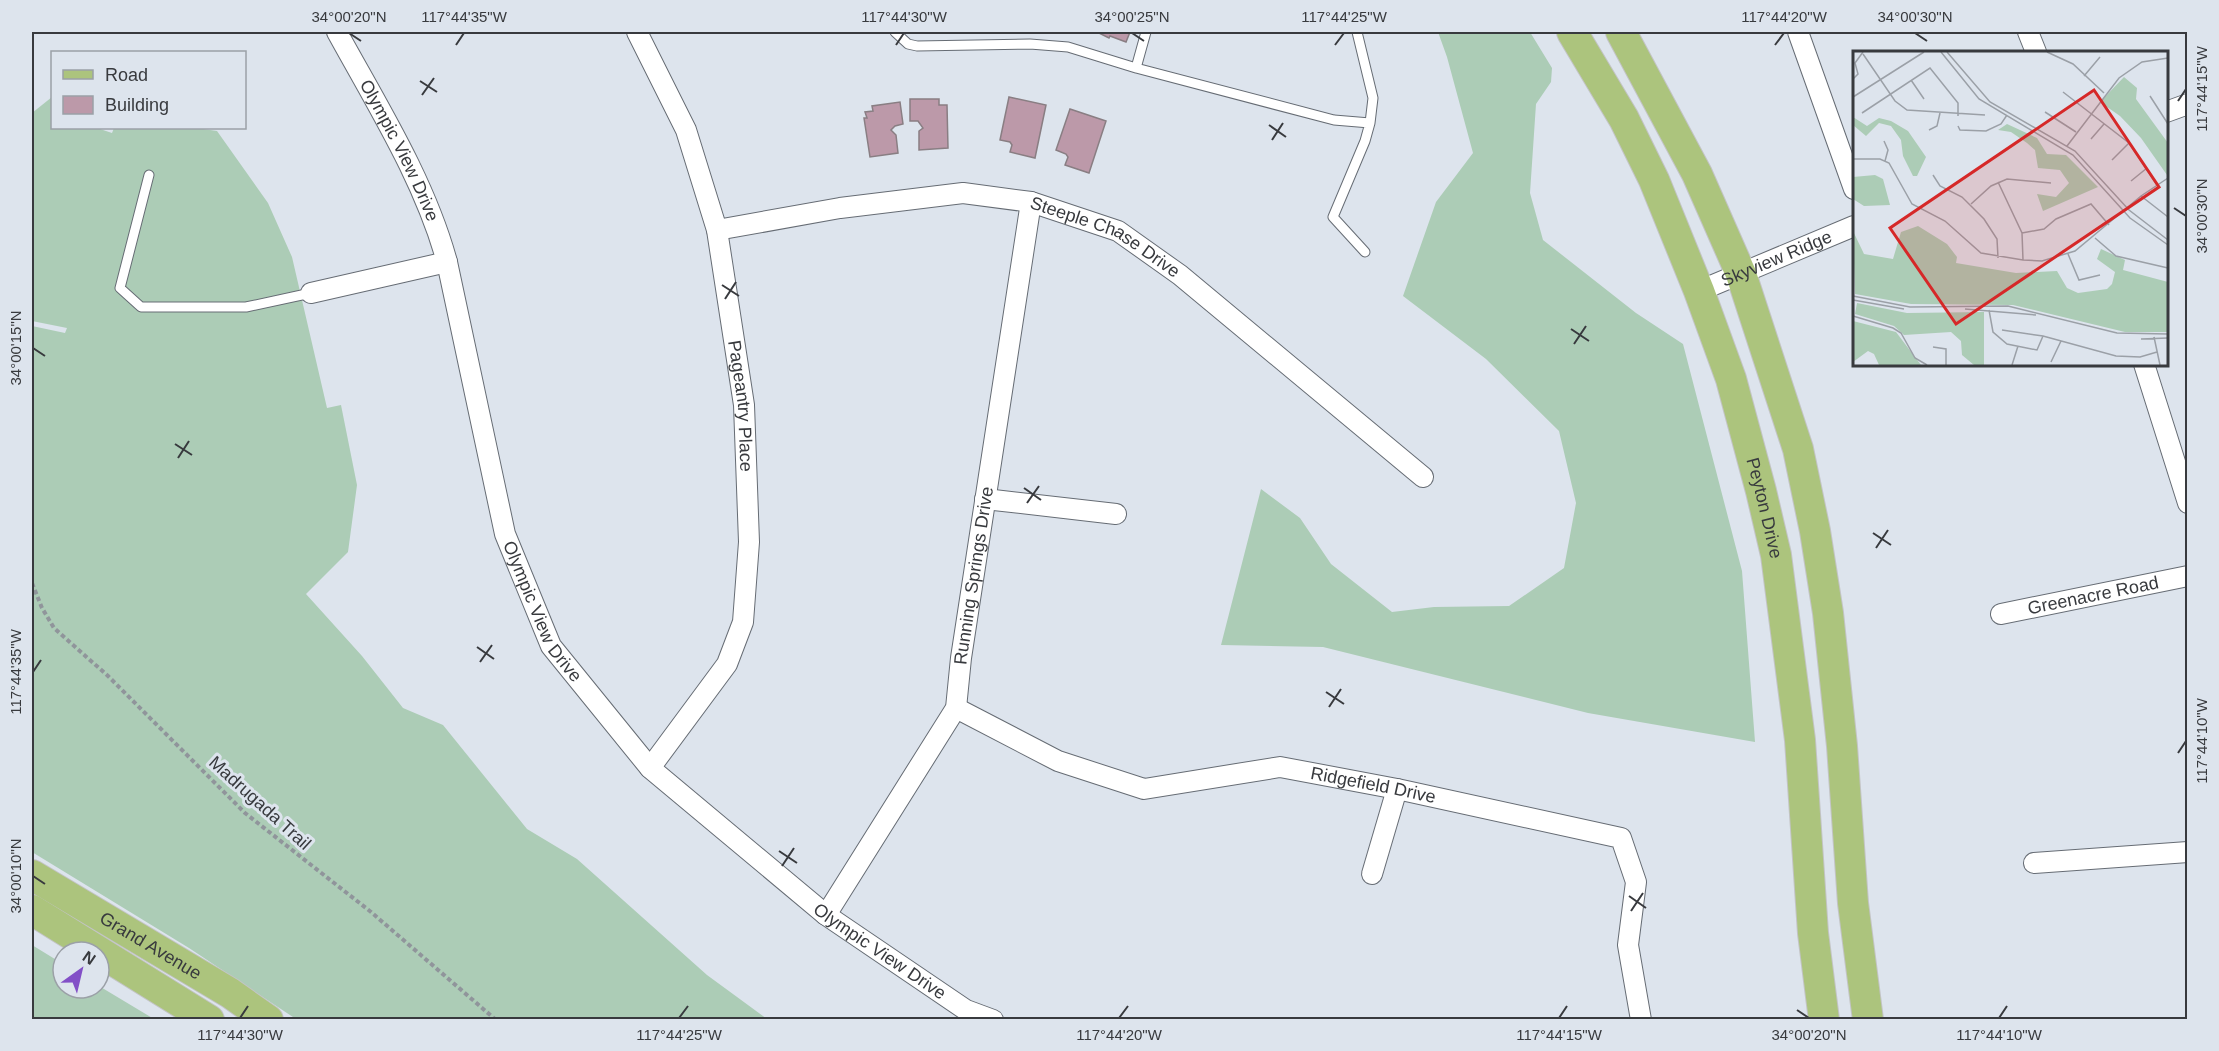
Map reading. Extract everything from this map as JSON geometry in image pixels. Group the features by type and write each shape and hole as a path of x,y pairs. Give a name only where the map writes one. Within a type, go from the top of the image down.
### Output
{"main road":[{"name":"Peyton Drive","path":"1572,32 1624,119 1654,180 1699,291 1731,379 1776,555 1800,740 1813,933 1824,1020"},
{"path":"1622,32 1697,174 1742,274 1798,449 1815,531 1827,614 1837,702 1853,903 1868,1020"},
{"name":"Grand Avenue","path":"32,875 230,993 268,1020"},
{"name":"Grand Avenue","path":"32,910 209,1020"}],"street":[{"name":"Olympic View Drive","path":"337,32 416,180 438,229 505,534 551,646 650,768 826,915 966,1010 993,1020"},
{"name":"Pageantry Place","path":"637,32 686,130 717,230 744,405 749,542 743,622 727,664 650,768"},
{"path":"1798,32 1853,186"},
{"path":"2028,32 2036,51"},
{"path":"2168,111 2187,104"},
{"name":"Steeple Chase Drive","path":"717,230 840,208 963,193 1031,202 1118,231 1180,274 1423,477"},
{"name":"Running Springs Drive","path":"826,915 956,708 961,658 1031,202"},
{"name":"Skyview Ridge","path":"1699,291 1853,226"},
{"path":"311,293 447,262"},
{"path":"2145,366 2187,503"},
{"path":"985,499 1116,514"},
{"name":"Greenacre Road","path":"2001,614 2187,576"},
{"name":"Ridgefield Drive","path":"956,708 1058,761 1144,789 1280,767 1397,789 1621,838 1636,882 1628,945 1641,1020"},
{"path":"1372,874 1397,789"},
{"path":"2034,863 2187,852"}],"lane":[{"path":"895,32 908,44 917,46 1030,44 1068,47 1136,68 1334,120 1370,123"},
{"path":"1136,68 1146,32"},
{"path":"1357,32 1373,98 1370,123 1365,141 1333,217 1365,252"},
{"path":"149,176 120,288 141,307 246,307 311,293"}],"path":[{"name":"Madrugada Trail","path":"32,583 42,608 54,628 108,676 245,813 371,912 496,1020"}],"green space":[{"path":"1438,32 1530,32 1552,68 1551,82 1536,104 1530,193 1543,240 1636,313 1683,344 1742,571 1755,742 1588,713 1323,647 1221,645 1261,489 1300,518 1331,564 1392,612 1434,607 1509,606 1564,568 1576,503 1559,431 1486,359 1403,296 1436,202 1473,153"},
{"path":"51,98 51,129 100,129 112,133 114,129 217,131 268,203 292,257 327,408 341,405 357,485 348,552 306,594 362,656 403,708 443,725 527,829 577,859 707,975 767,1019 296,1019 189,948 32,852 32,326 65,333 67,328 32,321 32,113"},
{"path":"32,945 51,957 51,1000 111,1000 111,993 154,1019 32,1019"}],"building":[{"path":"1097,32 1130,32 1126,42"},
{"path":"1009,97 1046,105 1035,158 1010,152 1012,145 1010,142 1000,140"},
{"path":"910,99 939,99 939,105 947,105 948,148 919,150 919,131 923,128 918,121 910,121"},
{"path":"900,102 903,124 891,130 896,135 898,153 870,157 865,112 873,111 872,106"},
{"path":"1070,109 1106,121 1089,173 1065,165 1068,157 1056,150"}]}
